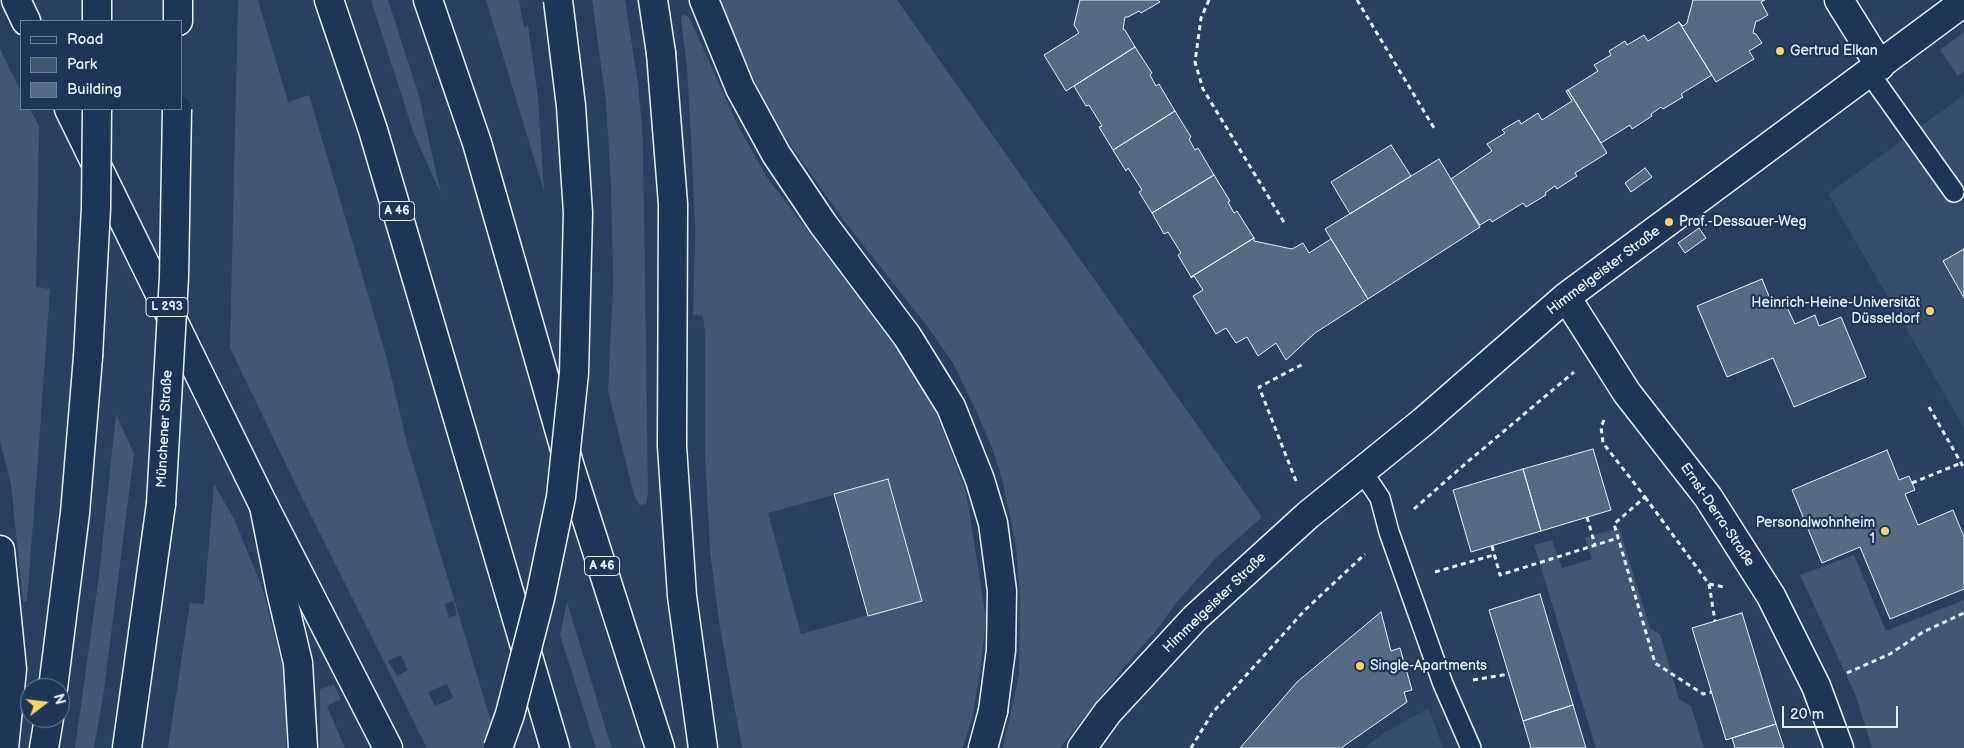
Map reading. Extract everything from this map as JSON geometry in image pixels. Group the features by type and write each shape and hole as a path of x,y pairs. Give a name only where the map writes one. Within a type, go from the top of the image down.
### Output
{"main road":[{"path":"16,0 26,20"},
{"path":"97,0 97,20"},
{"path":"178,0 178,20"},
{"name":"A 46","path":"329,0 376,139 554,748"},
{"name":"A 46","path":"428,0 477,143 570,466 660,748"},
{"path":"498,748 510,714 540,598 561,498 574,374 578,214 571,106 558,0"},
{"path":"652,0 661,53 672,204 672,446 682,596 703,748"},
{"path":"704,0 740,88 776,154 823,224 907,336 952,407 980,480 993,523 1002,591 1001,650 993,711 983,748"},
{"path":"1839,0 1875,70"},
{"name":"Himmelgeister Straße","path":"1082,748 1108,712 1195,618 1308,515 1424,421 1566,297 1875,70 1964,2"},
{"name":"L 293","path":"69,110 264,506"},
{"path":"53,678 75,514 88,357 96,208 97,110"},
{"name":"Münchener Straße","path":"127,748 161,504 174,278 177,110"},
{"name":"Ernst-Derra-Straße","path":"1566,297 1626,393 1708,497 1771,596 1816,686 1839,748"},
{"path":"264,506 280,591 298,662 303,748"},
{"path":"264,506 388,748"},
{"path":"0,550 12,669 4,748"},
{"path":"44,748 47,728"}],"lane":[{"path":"1875,70 1954,192"},
{"path":"1362,471 1380,498 1389,532 1443,684 1471,748"}],"path":[{"path":"1209,0 1201,18 1195,62 1203,90 1285,224"},
{"path":"1357,0 1434,128"},
{"path":"1305,363 1260,387 1308,515"},
{"path":"1626,393 1609,411 1601,427 1603,443 1709,584 1715,621"},
{"path":"1929,408 1964,468"},
{"path":"1912,483 1961,463"},
{"path":"1645,497 1614,524 1655,663 1703,694 1712,692"},
{"path":"1587,517 1595,545"},
{"path":"1492,546 1500,575 1618,538"},
{"path":"1406,580 1494,555"},
{"path":"1816,686 1890,654 1923,632 1964,613"}],"shaded area":[{"name":"Heinrich-Heine-Universität Düsseldorf","path":"1964,95 1964,428 1828,194"},
{"path":"1429,708 1443,748 1365,748 1385,732"}],"green space":[{"path":"238,0 258,0 288,102 309,95 387,359 408,447 499,748 427,748 230,348","holes":["453,601 457,615 449,618 445,604","401,655 408,670 397,676 388,661","447,684 453,698 435,706 428,692"]},
{"path":"371,0 388,0 419,96 441,194 414,134"},
{"path":"486,0 519,0 524,27 528,26 538,97 544,191"},
{"path":"592,0 625,0 638,84 643,139 648,493 646,504 639,505 634,495 608,391 613,285 611,183 606,102"},
{"path":"721,0 897,0 1262,517 1216,558 1176,603 1159,627 1125,666 1060,748 1003,748 1019,675 1020,597 1016,546 1003,483 993,450 977,413 953,363 927,326 845,222 786,139 757,86 733,33"},
{"path":"683,14 689,17 738,126 768,179 893,340 936,413 966,491 986,619 973,715 963,748 742,748 719,622 710,552 705,455 705,332 703,316 693,315 695,231 687,68 681,19","holes":["888,480 922,600 801,634 768,513"]},
{"path":"1964,32 1964,71 1958,76 1940,50"},
{"path":"0,49 20,90 20,110 31,110 39,126 36,287 50,289 27,601 25,602 23,600 11,485 0,441"},
{"path":"116,414 134,454 103,697 94,748 75,748 99,576"},
{"path":"214,484 235,521 262,587 282,665 286,706 286,748 168,748 190,603 204,604"},
{"path":"1619,528 1650,628 1660,634 1679,699 1691,706 1704,748 1596,748 1534,545 1552,540 1562,568 1592,559 1585,538"},
{"path":"1854,555 1886,631 1964,600 1964,748 1872,748 1856,696 1800,575"},
{"path":"567,602 612,748 596,748 560,635"},
{"path":"334,684 341,699 327,706 345,748 320,748 320,689"}],"building":[{"path":"1080,0 1158,0 1160,2 1141,13 1139,11 1125,17 1123,29 1135,47 1066,91 1044,55 1079,33 1074,25"},
{"path":"1693,0 1765,0 1761,2 1768,15 1756,21 1753,33 1756,34 1762,43 1749,51 1754,59 1716,82 1679,22 1683,26 1687,23"},
{"path":"1679,22 1712,75 1681,94 1683,97 1663,109 1661,107 1651,114 1652,116 1632,129 1630,125 1601,143 1568,90 1598,71 1594,65 1611,55 1609,51 1625,41 1627,45 1644,35 1648,41"},
{"path":"1135,47 1152,73 1150,75 1156,86 1159,84 1175,111 1113,150 1099,127 1102,126 1089,105 1086,106 1074,86"},
{"path":"1568,90 1607,153 1575,173 1577,176 1557,189 1555,186 1545,193 1546,195 1526,207 1523,203 1492,222 1490,219 1480,225 1451,179 1492,151 1487,144 1505,133 1502,130 1519,120 1521,124 1538,113 1542,120 1572,101 1566,91"},
{"path":"1175,111 1191,137 1189,139 1195,150 1198,148 1214,175 1152,213 1139,192 1142,190 1128,168 1126,171 1113,150"},
{"path":"1391,145 1411,176 1350,214 1331,182"},
{"path":"1439,159 1480,227 1368,299 1325,229"},
{"path":"1645,168 1652,177 1631,192 1625,183"},
{"path":"1214,175 1230,201 1228,202 1234,213 1237,211 1254,238 1191,277 1178,255 1181,253 1168,232 1164,234 1152,213"},
{"path":"1699,228 1706,238 1685,253 1678,243"},
{"path":"1254,238 1254,241 1292,249 1303,243 1309,253 1331,239 1368,299 1315,333 1286,360 1276,343 1258,356 1247,337 1236,343 1226,328 1216,334 1193,296 1203,290 1194,276 1191,277"},
{"path":"1964,249 1964,298 1943,261"},
{"path":"1762,279 1773,306 1784,301 1795,324 1815,315 1819,326 1841,317 1866,377 1794,407 1773,358 1727,377 1697,306"},
{"path":"1593,449 1611,510 1541,531 1523,469"},
{"name":"Personalwohnheim 1","path":"1887,450 1899,480 1909,476 1915,490 1905,494 1918,525 1953,510 1964,537 1964,589 1890,619 1860,547 1822,563 1792,490"},
{"path":"1523,469 1541,531 1471,552 1453,490"},
{"path":"888,479 922,601 868,616 834,494"},
{"path":"1540,594 1573,705 1523,721 1489,610"},
{"name":"Single-Apartments","path":"1381,612 1391,651 1400,648 1412,690 1404,692 1407,702 1341,748 1240,748 1297,682"},
{"path":"1742,613 1776,724 1726,740 1692,628"},
{"path":"1573,705 1586,748 1531,748 1523,721"},
{"path":"1776,724 1784,748 1735,748 1732,738"}],"place":[{"name":"Gertrud Elkan","path":"1780,51"},
{"name":"Prof.-Dessauer-Weg","path":"1669,222"},
{"name":"Heinrich-Heine-Universität Düsseldorf","path":"1930,311"},
{"name":"Personalwohnheim 1","path":"1885,531"},
{"name":"Single-Apartments","path":"1360,666"}]}
